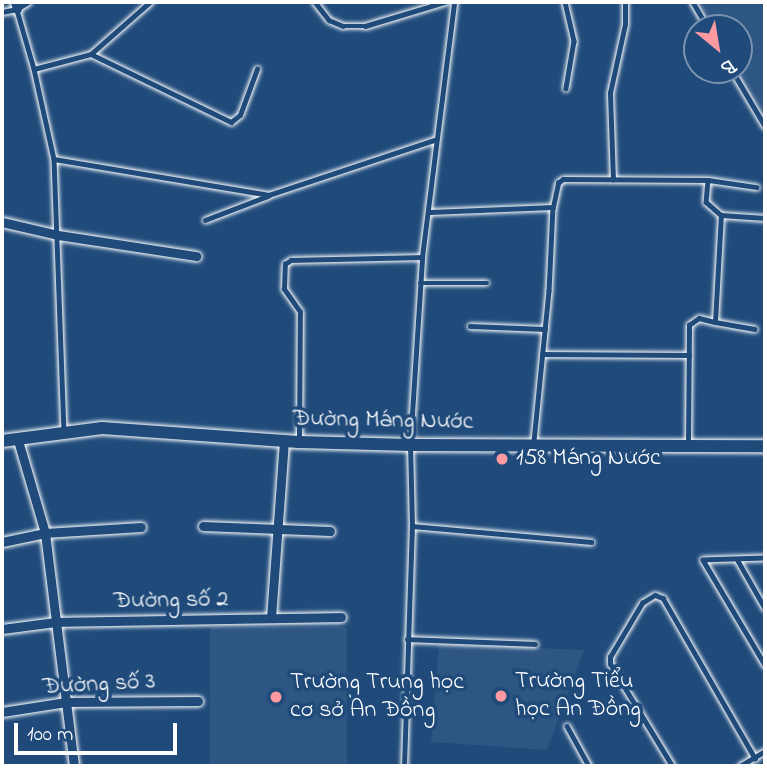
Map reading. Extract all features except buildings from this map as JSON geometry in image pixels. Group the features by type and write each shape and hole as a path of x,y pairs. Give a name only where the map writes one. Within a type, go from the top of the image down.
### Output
{"main road":[{"name":"Đường Máng Nước","path":"2,441 102,428 299,442 765,446"}],"street":[{"path":"2,222 58,235 196,256"},
{"path":"17,437 45,533 74,766"},
{"path":"271,618 285,441"},
{"path":"203,526 330,531"},
{"path":"2,542 45,533 141,527"},
{"name":"Đường số 2","path":"2,629 56,622 341,617"},
{"name":"Đường số 3","path":"2,712 66,702 198,701"}],"lane":[{"path":"2,12 28,2"},
{"path":"34,69 91,54 150,2"},
{"path":"314,2 329,20 365,26 445,2"},
{"path":"404,766 412,526 410,445 420,283 430,212 434,140 454,2"},
{"path":"565,2 574,41 566,88"},
{"path":"613,180 610,93 625,24 625,2"},
{"path":"15,6 34,69 54,159 64,431"},
{"path":"91,54 231,122 240,115 257,69"},
{"path":"740,84 765,126"},
{"path":"205,220 269,195 434,140"},
{"path":"54,159 269,195"},
{"path":"534,444 553,207 558,183 563,179 708,180 756,187"},
{"path":"708,180 706,202 721,215 765,218"},
{"path":"430,212 553,207"},
{"path":"715,322 721,215"},
{"path":"299,442 300,312 284,289 285,264 292,260 422,257"},
{"path":"420,283 487,283"},
{"path":"688,447 691,321 699,318 754,329"},
{"path":"470,326 545,329"},
{"path":"542,354 689,355"},
{"path":"412,526 591,542"},
{"path":"765,558 703,560 765,665"},
{"path":"737,559 765,608"},
{"path":"672,766 610,664 610,657 642,603 655,595 663,598 755,758"},
{"path":"407,639 536,644"},
{"path":"567,726 589,766"},
{"path":"743,766 765,751"}],"shaded area":[{"path":"700,2 765,2 765,114 748,84 753,84 753,14 707,14"},
{"name":"Trường Trung học cơ sở An Đồng","path":"210,627 347,627 347,766 210,766"},
{"name":"Trường Tiểu học An Đồng","path":"439,644 584,650 547,750 431,742"}],"place":[{"name":"158 Máng Nước","path":"502,459"},
{"name":"Trường Tiểu học An Đồng","path":"501,696"},
{"name":"Trường Trung học cơ sở An Đồng","path":"276,697"}]}
